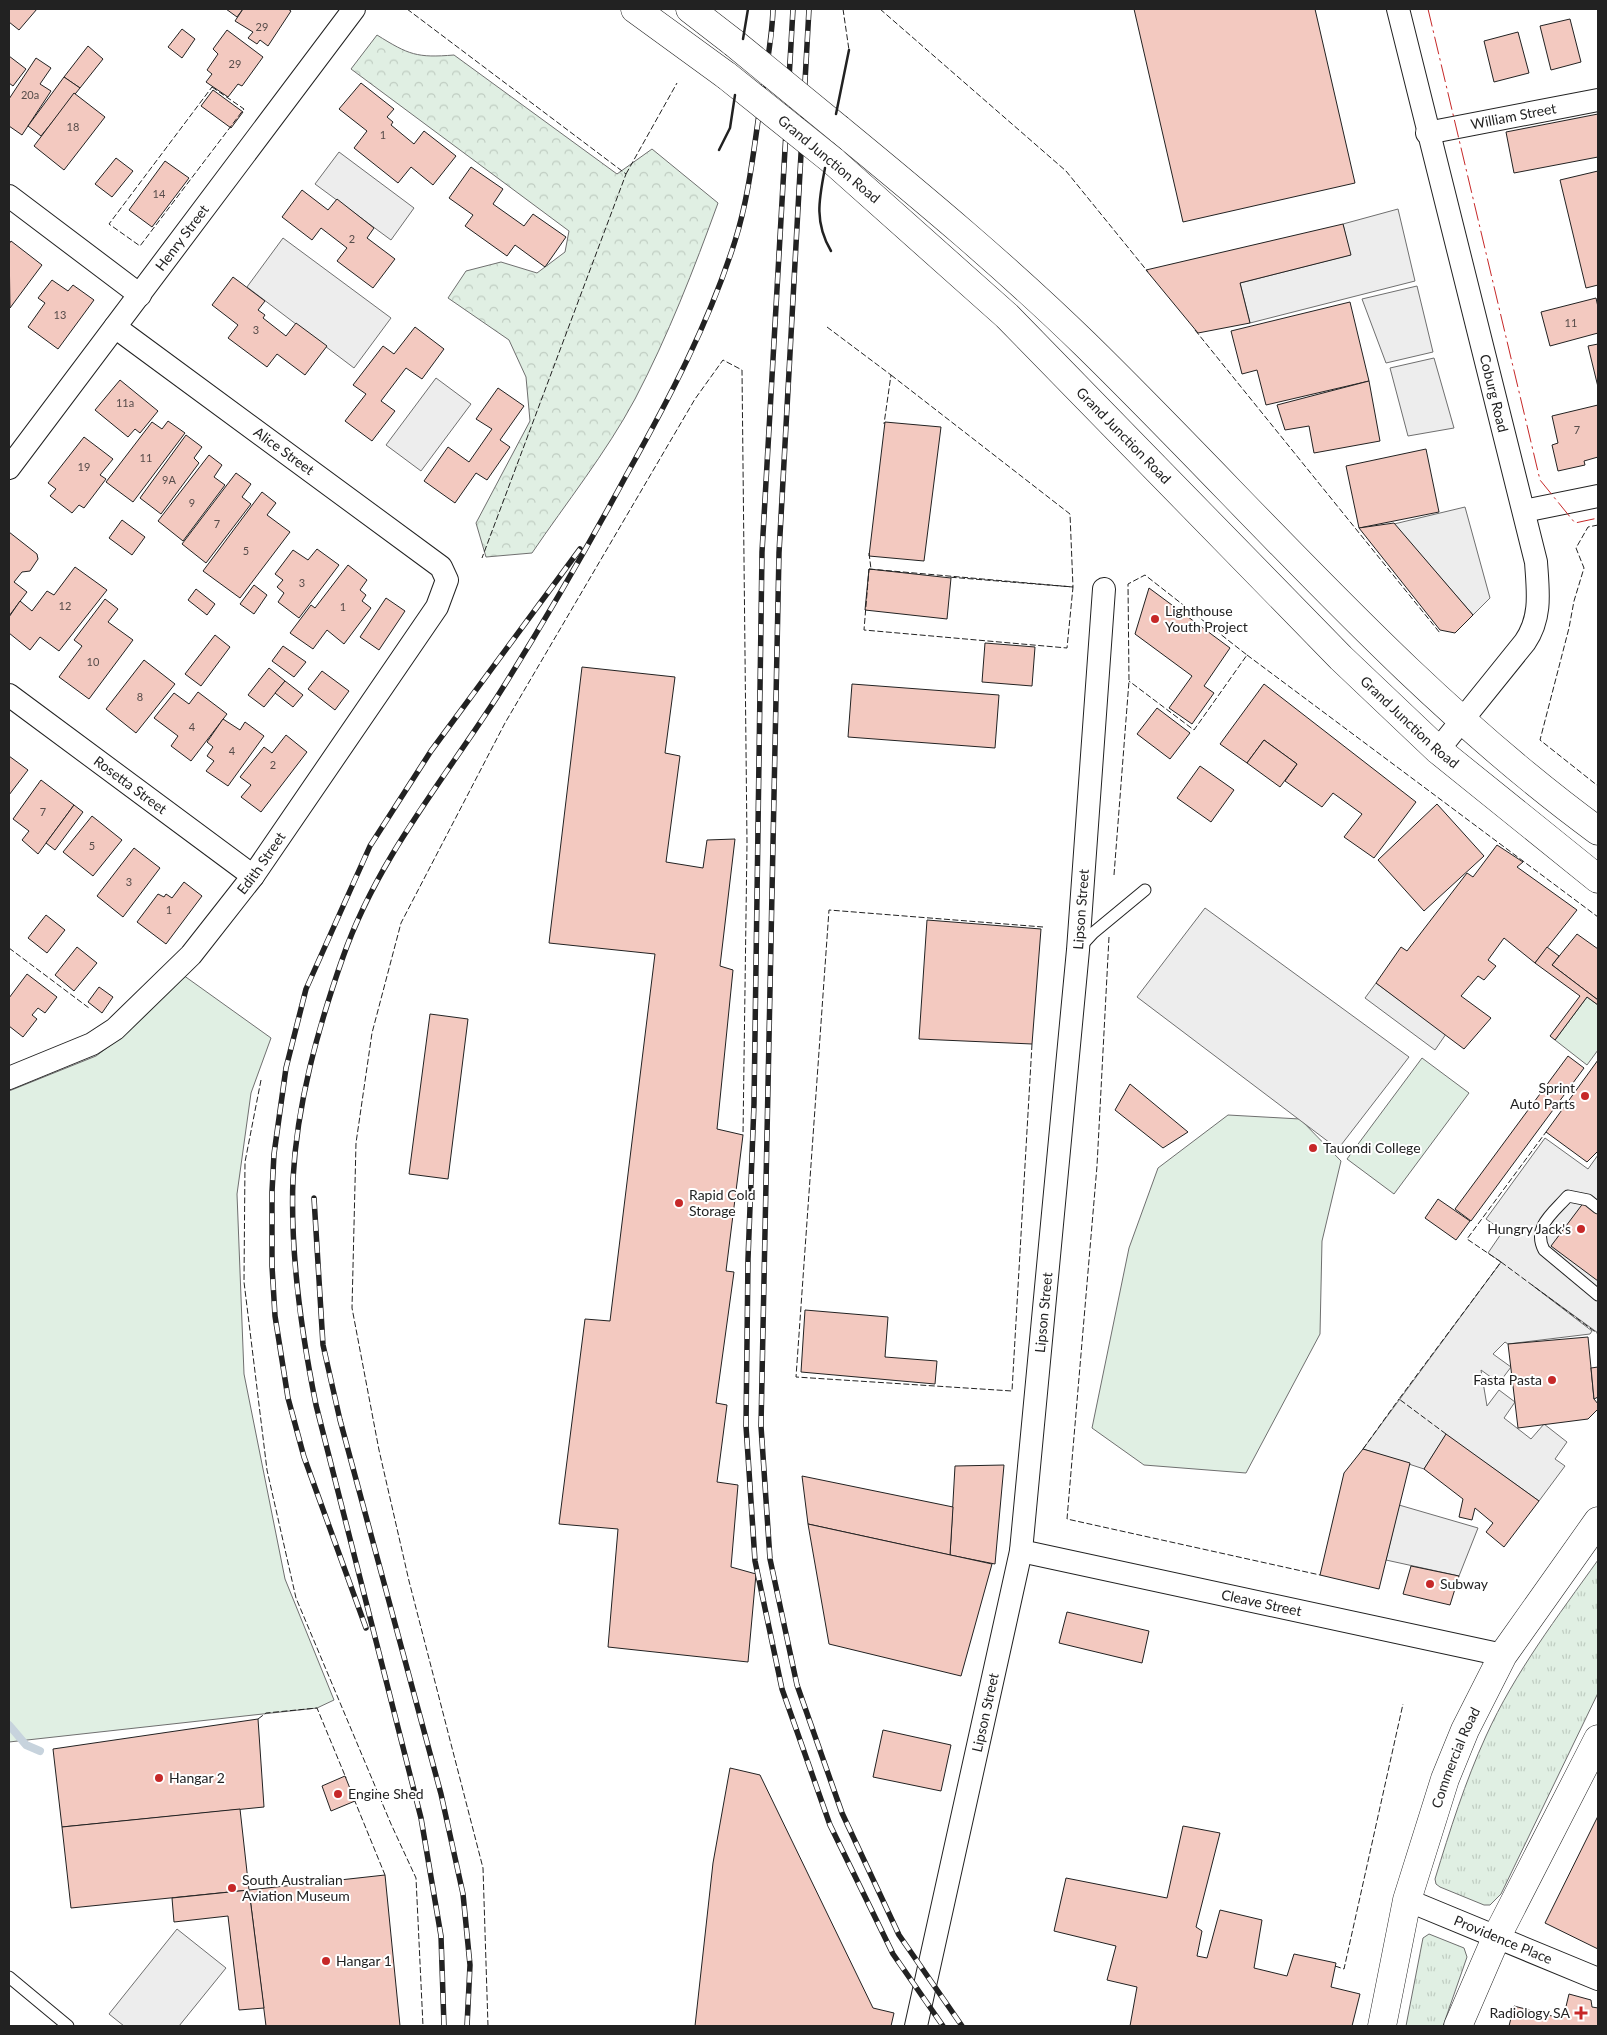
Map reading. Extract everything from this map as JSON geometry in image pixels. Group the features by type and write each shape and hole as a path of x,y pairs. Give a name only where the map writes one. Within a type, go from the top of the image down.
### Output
{"main road":[{"name":"Grand Junction Road","path":"635,9 727,76 833,161 1007,316 1341,658 1438,750 1598,879"},
{"name":"Grand Junction Road","path":"690,9 950,220 1085,343 1318,582 1393,656 1462,719 1598,831"},
{"name":"Commercial Road","path":"1382,2026 1407,1900 1444,1779 1465,1730 1503,1654 1598,1521"},
{"path":"1461,2024 1496,1938 1598,1739"}],"street":[{"name":"Henry Street","path":"9,468 354,9"},
{"name":"Coburg Road","path":"1398,9 1427,133 1524,511 1536,562 1539,602 1533,630 1438,750"},
{"name":"William Street","path":"1427,133 1598,100"},
{"path":"9,196 140,295"},
{"name":"Alice Street","path":"115,327 441,567 447,580"},
{"path":"1524,511 1598,496"},
{"name":"Edith Street","path":"9,1078 92,1044 116,1029 191,955 253,876 436,607 447,580"},
{"name":"Lipson Street","path":"916,2026 1021,1551 1078,950 1104,589"},
{"name":"Rosetta Street","path":"9,695 253,876"},
{"name":"Cleave Street","path":"1021,1551 1503,1654"},
{"name":"Providence Place","path":"1407,1900 1598,1979"}],"lane":[{"path":"1078,950 1093,933 1145,890"},
{"path":"1598,1208 1588,1200 1568,1196 1540,1229 1539,1240 1544,1250 1598,1295"},
{"path":"9,1977 68,2026"}],"green space":[{"path":"377,35 397,47 414,54 431,56 454,55 617,174 652,149 718,203 680,302 659,351 635,399 599,458 532,553 486,557 476,523 530,421 526,377 509,340 448,298 466,271 501,262 537,273 565,252 569,231 351,69"},
{"path":"183,975 271,1038 251,1093 237,1194 244,1374 285,1579 334,1700 317,1708 9,1742 9,1091 96,1056 120,1038"},
{"path":"1587,997 1598,1005 1598,1050 1587,1065 1555,1040"},
{"path":"1422,1058 1469,1093 1394,1194 1347,1159"},
{"path":"1228,1115 1300,1119 1341,1161 1322,1241 1320,1334 1246,1473 1144,1465 1092,1428 1129,1248 1158,1168"},
{"path":"1598,1560 1598,1693 1501,1894 1490,1905 1484,1905 1436,1884 1435,1879 1452,1824 1478,1753 1497,1712 1538,1645"},
{"path":"1429,1934 1464,1948 1467,1957 1443,2026 1406,2026 1423,1938"}],"shaded area":[{"path":"339,152 414,208 391,240 315,184"},
{"path":"1398,209 1415,281 1250,323 1240,283 1350,255 1343,224"},
{"path":"283,238 391,318 354,368 247,287"},
{"path":"1417,286 1433,352 1386,363 1362,299"},
{"path":"1434,358 1454,428 1408,436 1390,368"},
{"path":"436,378 471,404 421,471 386,445"},
{"path":"1465,507 1490,598 1473,615 1394,524"},
{"path":"1205,908 1409,1057 1338,1149 1137,997"},
{"path":"1376,983 1446,1034 1435,1050 1365,998"},
{"path":"1545,1138 1588,1169 1598,1155 1598,1333 1532,1285 1592,1331 1590,1334 1508,1344 1505,1342 1493,1354 1511,1367 1499,1383 1481,1370 1487,1406 1499,1390 1515,1402 1504,1418 1531,1439 1544,1424 1567,1442 1555,1459 1565,1466 1539,1501 1446,1435 1424,1469 1363,1449 1501,1262 1488,1253 1503,1231 1486,1219"},
{"path":"1399,1505 1478,1528 1459,1576 1386,1560"},
{"path":"177,1929 226,1968 179,2026 124,2026 109,2014"}],"building":[{"path":"9,9 37,9 19,30 9,22"},
{"path":"226,9 243,9 237,17"},
{"path":"243,9 288,9 291,11 268,46 260,40 257,44 248,38 253,32 235,21"},
{"path":"1134,9 1315,9 1355,183 1183,222"},
{"path":"1570,19 1581,62 1551,70 1540,26"},
{"path":"182,29 195,39 182,58 168,47"},
{"path":"227,30 263,57 242,86 238,84 228,97 206,82 212,74 207,70 218,54 213,49"},
{"path":"1518,32 1529,73 1494,82 1484,41"},
{"path":"88,46 103,59 80,88 64,77"},
{"path":"9,56 26,69 13,86 9,83"},
{"path":"36,58 51,68 40,84 51,91 22,135 9,126 9,99"},
{"path":"64,77 80,88 41,136 28,126"},
{"path":"361,83 394,109 387,117 393,122 391,125 414,144 424,131 456,156 433,185 411,167 398,183 354,148 367,131 339,109"},
{"path":"213,90 243,112 231,128 201,106"},
{"path":"74,93 105,117 64,170 34,146"},
{"path":"1598,114 1598,157 1514,173 1506,132"},
{"path":"116,158 133,171 112,197 95,184"},
{"path":"165,161 189,178 152,227 129,210"},
{"path":"471,167 503,189 493,204 524,226 533,214 566,237 545,267 515,245 507,256 465,226 473,215 449,198"},
{"path":"1598,171 1598,285 1586,288 1560,180"},
{"path":"302,190 328,210 337,199 374,228 367,238 395,259 373,288 337,261 347,248 321,228 312,240 282,217"},
{"path":"1343,224 1351,255 1240,283 1250,323 1198,333 1146,270"},
{"path":"11,241 42,265 10,308 9,244"},
{"path":"233,277 265,301 258,310 265,315 263,318 286,336 296,323 327,346 305,375 277,354 267,367 228,338 238,325 212,305"},
{"path":"52,280 68,291 73,285 94,300 58,349 28,327 45,303 38,298"},
{"path":"1596,298 1598,333 1550,346 1541,312"},
{"path":"1350,302 1369,381 1266,405 1257,370 1242,374 1231,331"},
{"path":"415,327 444,349 422,379 406,368 381,401 395,411 372,441 345,421 366,394 353,385 383,346 394,354"},
{"path":"1598,344 1598,387 1588,346"},
{"path":"120,380 158,411 140,433 135,429 128,437 95,410"},
{"path":"1369,381 1380,441 1314,453 1309,426 1285,430 1277,405"},
{"path":"498,388 524,406 500,440 510,447 487,480 476,473 455,503 424,481 448,447 469,462 492,429 476,419"},
{"path":"1598,405 1598,457 1584,461 1585,465 1558,471 1552,445 1558,443 1552,416"},
{"path":"168,421 185,433 133,502 106,482 152,422 162,429"},
{"path":"885,422 941,427 924,561 869,556"},
{"path":"186,435 202,447 194,458 199,463 161,514 140,498"},
{"path":"84,437 113,459 100,475 106,479 84,508 79,505 72,513 50,496 56,489 48,483"},
{"path":"1426,449 1439,512 1359,528 1346,466"},
{"path":"209,455 222,465 214,477 225,485 183,541 158,521"},
{"path":"236,473 251,484 242,497 251,504 206,563 182,544"},
{"path":"262,492 276,503 267,515 290,532 240,598 203,571"},
{"path":"122,520 145,537 132,555 109,538"},
{"path":"1394,523 1473,615 1455,633 1440,630 1359,528"},
{"path":"9,532 37,554 38,559 30,571 22,572 14,582 27,592 9,616"},
{"path":"317,549 339,565 299,618 278,602 284,593 277,587 283,580 275,574 293,550 308,560"},
{"path":"348,565 367,580 360,590 366,595 362,601 371,608 344,644 327,630 313,649 290,633 311,605 315,608"},
{"path":"75,567 107,590 59,651 40,637 30,650 9,633 9,617 20,601 32,611 47,591 54,595"},
{"path":"869,569 951,578 947,619 865,610"},
{"path":"254,585 267,595 254,614 240,604"},
{"path":"1149,588 1230,648 1204,686 1214,693 1192,724 1169,708 1192,676 1135,634"},
{"path":"196,589 215,604 207,615 188,600"},
{"path":"386,598 405,611 379,650 360,637"},
{"path":"105,599 118,609 108,622 133,640 89,699 59,677 82,646 74,640"},
{"path":"215,635 230,647 201,686 185,674"},
{"path":"985,643 1035,647 1032,686 982,682"},
{"path":"283,646 306,662 294,677 272,661"},
{"path":"144,660 175,684 136,733 106,709"},
{"name":"Rapid Cold Storage","path":"582,667 675,677 665,753 680,756 666,862 703,868 707,840 735,839 720,966 733,970 717,1129 743,1135 726,1271 734,1272 716,1403 727,1405 717,1482 738,1485 731,1567 756,1574 748,1662 608,1647 618,1529 559,1524 585,1319 610,1321 655,954 549,943"},
{"path":"269,668 285,681 264,707 248,695"},
{"path":"322,671 349,691 335,710 308,689"},
{"path":"285,681 303,695 293,707 275,693"},
{"path":"852,684 999,695 995,748 848,737"},
{"path":"1264,684 1416,802 1374,858 1344,837 1362,814 1333,793 1322,807 1285,781 1297,764 1264,740 1247,763 1220,744"},
{"path":"198,692 227,714 191,761 171,746 178,736 154,718 174,693 189,704"},
{"path":"1157,708 1190,733 1170,759 1137,734"},
{"path":"223,719 240,730 245,722 264,736 228,786 206,771 214,761 207,756 213,747 207,742"},
{"path":"286,735 307,752 261,812 241,797 251,785 240,777 264,747 272,753"},
{"path":"1264,740 1297,764 1280,787 1247,763"},
{"path":"9,756 28,770 9,795"},
{"path":"1200,766 1234,790 1211,822 1177,798"},
{"path":"41,780 74,805 38,854 22,840 29,831 13,819"},
{"path":"1437,804 1484,856 1424,911 1378,860"},
{"path":"74,805 83,812 55,850 46,843"},
{"path":"92,816 122,840 93,876 63,852"},
{"path":"1497,845 1523,862 1517,867 1577,910 1535,963 1504,938 1488,960 1496,966 1484,980 1478,976 1461,996 1491,1018 1464,1049 1376,983 1401,947 1407,951 1467,873 1473,877"},
{"path":"134,848 160,868 123,917 97,896"},
{"path":"184,882 202,896 166,944 137,922 158,894 164,897 166,894 172,898"},
{"path":"46,915 65,930 47,953 28,938"},
{"path":"927,920 1041,929 1032,1044 919,1039"},
{"path":"1577,934 1598,949 1598,1000 1552,965"},
{"path":"77,947 97,963 74,991 55,975"},
{"path":"1547,947 1559,956 1552,965 1598,1000 1598,1005 1587,997 1555,1040 1550,1036 1580,996 1535,963"},
{"path":"27,974 57,997 45,1013 38,1008 32,1015 37,1019 23,1037 9,1026 9,998"},
{"path":"99,987 113,997 102,1013 88,1002"},
{"path":"430,1014 468,1019 448,1179 409,1174"},
{"path":"1568,1056 1584,1068 1471,1221 1455,1209"},
{"name":"Sprint Auto Parts","path":"1598,1060 1598,1151 1587,1162 1546,1132"},
{"path":"1130,1084 1188,1132 1163,1148 1115,1110"},
{"path":"1438,1199 1470,1221 1456,1240 1425,1218"},
{"name":"Hungry Jack's","path":"1584,1202 1598,1213 1598,1281 1551,1246"},
{"path":"805,1310 888,1317 885,1357 937,1361 935,1384 801,1372"},
{"path":"1588,1337 1594,1399 1598,1404 1598,1409 1588,1419 1518,1428 1508,1344"},
{"path":"1598,1367 1598,1397 1594,1399 1591,1368"},
{"path":"1446,1434 1539,1501 1504,1547 1486,1532 1493,1523 1475,1508 1472,1520 1459,1517 1463,1499 1424,1469"},
{"path":"1363,1449 1410,1463 1379,1589 1320,1575 1344,1473"},
{"path":"1004,1465 995,1564 950,1555 955,1466"},
{"path":"802,1476 953,1507 950,1555 808,1524"},
{"path":"808,1524 992,1564 961,1676 829,1644"},
{"path":"1411,1566 1459,1576 1450,1605 1403,1594"},
{"path":"1067,1612 1149,1631 1142,1663 1059,1643"},
{"name":"Hangar 2","path":"258,1719 264,1807 62,1827 53,1749"},
{"path":"883,1730 951,1745 941,1791 873,1777"},
{"path":"730,1768 760,1775 873,2008 894,2013 891,2026 695,2026 713,1863"},
{"name":"Engine Shed","path":"345,1776 355,1801 331,1811 322,1786"},
{"path":"240,1809 249,1890 71,1908 62,1827"},
{"path":"1598,1816 1598,1949 1545,1923"},
{"path":"1183,1826 1220,1833 1196,1927 1202,1931 1197,1956 1207,1958 1220,1910 1262,1920 1254,1968 1287,1976 1294,1954 1336,1963 1331,1987 1360,1994 1352,2026 1130,2026 1137,1987 1107,1980 1116,1946 1054,1931 1066,1878 1167,1898"},
{"name":"Hangar 1","path":"385,1875 400,2026 266,2026 249,1890"},
{"path":"249,1890 264,2008 239,2010 228,1916 174,1922 172,1898"},
{"name":"Radiology SA","path":"1569,1994 1591,2000 1592,2007 1598,2008 1598,2026 1509,2026 1514,2006 1563,2019"}],"waterway":[{"path":"9,1725 26,1745 40,1751"}],"railway":[{"path":"444,2026 441,1936 421,1818 316,1405 306,1349 298,1293 293,1236 293,1179 299,1122 310,1066 325,1011 357,921 374,887 412,822 497,697 564,587 658,417 687,360 713,301 735,241 747,194 773,9"},
{"path":"793,9 762,552 754,1104 748,1259 746,1426 755,1561 782,1689 830,1825 893,1954 943,2026"},
{"path":"809,9 779,553 761,1426 770,1559 797,1685 842,1813 899,1935 962,2026"},
{"path":"366,1628 304,1457 288,1398 275,1316 272,1266 272,1192 274,1154 286,1068 306,989 370,846 431,751 580,549"},
{"path":"314,1198 323,1345 340,1420 441,1794 463,1894 470,1965 467,2026"}],"fence":[{"path":"407,9 626,174 482,558"},
{"path":"843,9 849,50"},
{"path":"880,9 1066,171 1148,272"},
{"path":"626,174 677,83"},
{"path":"212,87 244,109 140,246 109,224 212,87"},
{"path":"827,327 891,375 884,424"},
{"path":"1195,330 1440,633"},
{"path":"488,2026 483,1868 409,1581 379,1450 352,1308 356,1143 372,1033 401,923 505,723 695,399 723,360 742,370 747,843 743,1135"},
{"path":"891,375 1070,514 1073,587 948,577"},
{"path":"1598,525 1588,527 1576,548 1584,568 1574,601 1569,628 1540,740 1598,786"},
{"path":"869,553 871,569"},
{"path":"869,569 1073,587 1067,648 864,630 869,569"},
{"path":"1114,875 1129,681 1128,584 1145,575 1247,655 1194,730 1129,681"},
{"path":"1247,655 1598,917"},
{"path":"1032,1044 1012,1391 796,1377 829,910 1043,927"},
{"path":"1109,937 1097,1166 1067,1519 1320,1575"},
{"path":"9,948 89,1008"},
{"path":"261,1080 245,1162 244,1282 267,1470 296,1598 391,1824 416,1878 423,2026"},
{"path":"1446,1434 1399,1399 1501,1262 1467,1239 1546,1132"},
{"path":"1501,1262 1598,1334"},
{"path":"1363,1449 1399,1399"},
{"path":"1335,1966 1344,1969 1403,1704"},
{"path":"258,1719 266,1713 317,1708 346,1778"},
{"path":"354,1799 385,1875"}],"wall":[{"path":"743,39 748,9"},
{"path":"836,114 849,50"},
{"path":"719,150 730,128 735,95"},
{"path":"825,168 819,210 822,230 831,251"}],"power":[{"path":"1428,9 1540,480 1575,523 1598,518"}],"place":[{"name":"Lighthouse Youth Project","path":"1155,619"},
{"name":"Sprint Auto Parts","path":"1585,1096"},
{"name":"Tauondi College","path":"1313,1148"},
{"name":"Rapid Cold Storage","path":"679,1203"},
{"name":"Hungry Jack's","path":"1581,1229"},
{"name":"Fasta Pasta","path":"1552,1380"},
{"name":"Subway","path":"1430,1584"},
{"name":"Hangar 2","path":"159,1778"},
{"name":"Engine Shed","path":"338,1794"},
{"name":"South Australian Aviation Museum","path":"232,1888"},
{"name":"Hangar 1","path":"326,1961"},
{"name":"Radiology SA","path":"1581,2013"}]}
